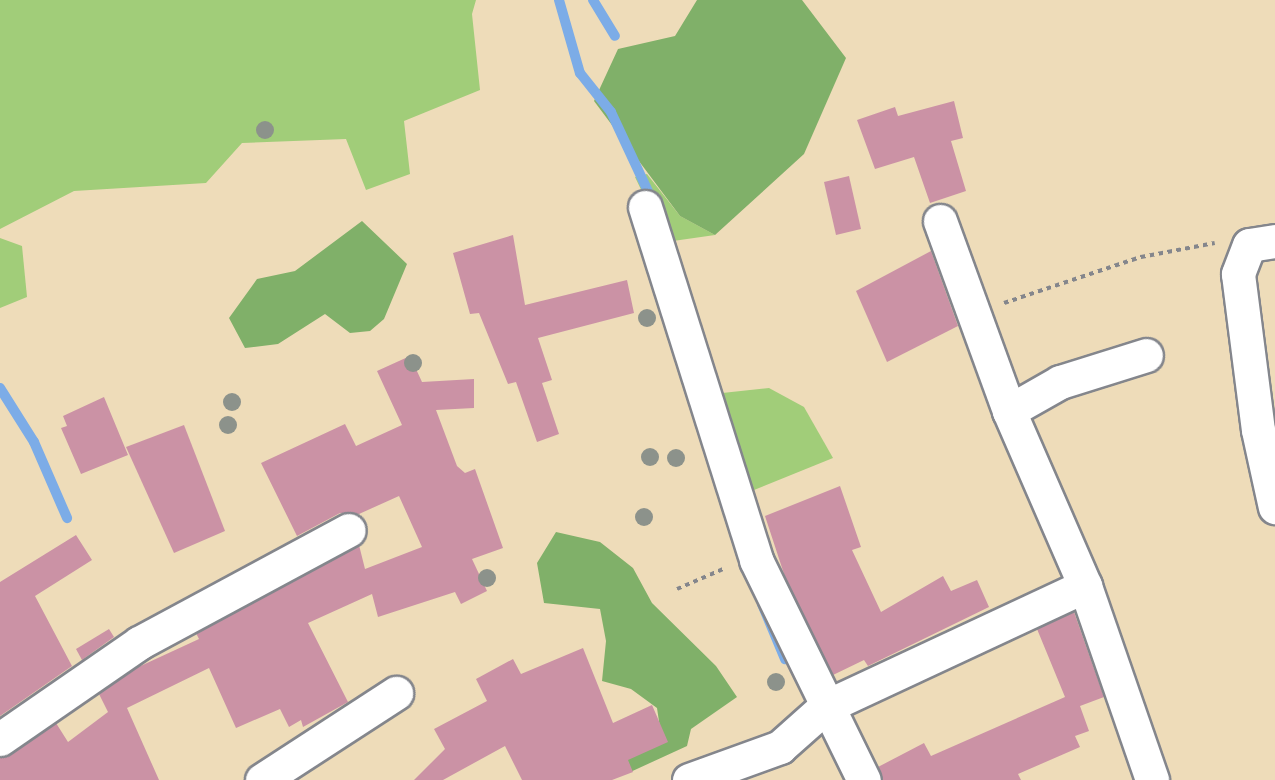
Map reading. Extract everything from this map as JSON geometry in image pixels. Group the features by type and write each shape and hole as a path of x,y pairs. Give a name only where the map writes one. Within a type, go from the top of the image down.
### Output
{"street":[{"path":"645,207 756,560 825,707 864,780"},
{"path":"940,221 1009,411 1085,586 1152,780"},
{"path":"1262,243 1238,274 1266,428 1275,507"},
{"path":"1009,411 1060,382 1146,356"},
{"path":"0,739 139,643 349,530"},
{"path":"689,780 780,747 825,707 1085,586"},
{"path":"262,780 396,693"}],"path":[{"path":"972,313 1176,248 1262,243"},
{"path":"677,589 756,560"}],"green space":[{"path":"0,0 476,0 472,14 480,90 404,121 410,174 366,190 346,139 242,143 206,183 74,191 0,229"},
{"path":"697,0 802,0 846,58 804,154 715,235 680,216 594,101 618,49 675,36"},
{"path":"647,174 680,216 715,235 666,242 635,177"},
{"path":"362,221 407,264 384,319 370,331 350,333 325,314 278,344 245,348 229,318 257,279 295,271"},
{"path":"0,238 22,246 27,297 0,308"},
{"path":"769,388 804,407 833,458 744,494 713,394"},
{"path":"556,532 600,542 633,568 652,603 716,666 737,697 691,729 687,746 626,774 628,754 661,735 657,708 631,689 602,681 606,641 600,609 544,603 537,563"}],"building":[{"path":"954,101 963,138 951,141 966,191 930,203 914,157 875,169 857,120 895,107 898,116"},
{"path":"849,176 861,229 836,235 824,182"},
{"path":"513,235 525,305 627,280 634,313 538,338 552,380 542,383 559,434 537,442 516,382 508,384 479,313 470,314 453,253"},
{"path":"931,251 958,326 887,362 856,291"},
{"path":"410,356 422,382 474,379 474,408 436,410 457,466 465,473 475,469 503,548 472,559 487,591 461,604 455,592 378,617 372,594 308,623 348,702 303,727 301,720 289,727 280,709 236,728 209,668 127,708 159,780 0,780 0,757 56,723 68,742 108,712 99,694 134,669 199,639 196,633 359,545 365,569 422,547 399,496 359,514 340,513 297,536 261,463 345,424 356,446 402,425 377,371"},
{"path":"104,397 128,455 81,474 61,428 67,426 63,416"},
{"path":"184,425 225,531 174,553 126,447"},
{"path":"840,486 861,547 852,550 881,612 943,576 951,591 977,580 989,607 868,666 864,660 833,675 785,577 765,516"},
{"path":"76,535 92,560 35,596 72,666 0,716 0,582"},
{"path":"1074,612 1104,697 1080,706 1089,731 1075,736 1080,747 1018,774 1021,780 883,780 878,767 924,743 931,756 1065,697 1037,629"},
{"path":"109,629 114,637 82,660 76,649"},
{"path":"583,648 613,723 652,705 668,742 628,760 633,772 612,780 522,780 505,746 443,780 414,780 445,749 434,729 487,701 476,679 513,659 521,674"}],"waterway":[{"path":"559,0 580,73 611,112 653,202"},
{"path":"593,0 615,36"},
{"path":"0,388 34,442 67,518"},
{"path":"762,604 785,659"}]}
